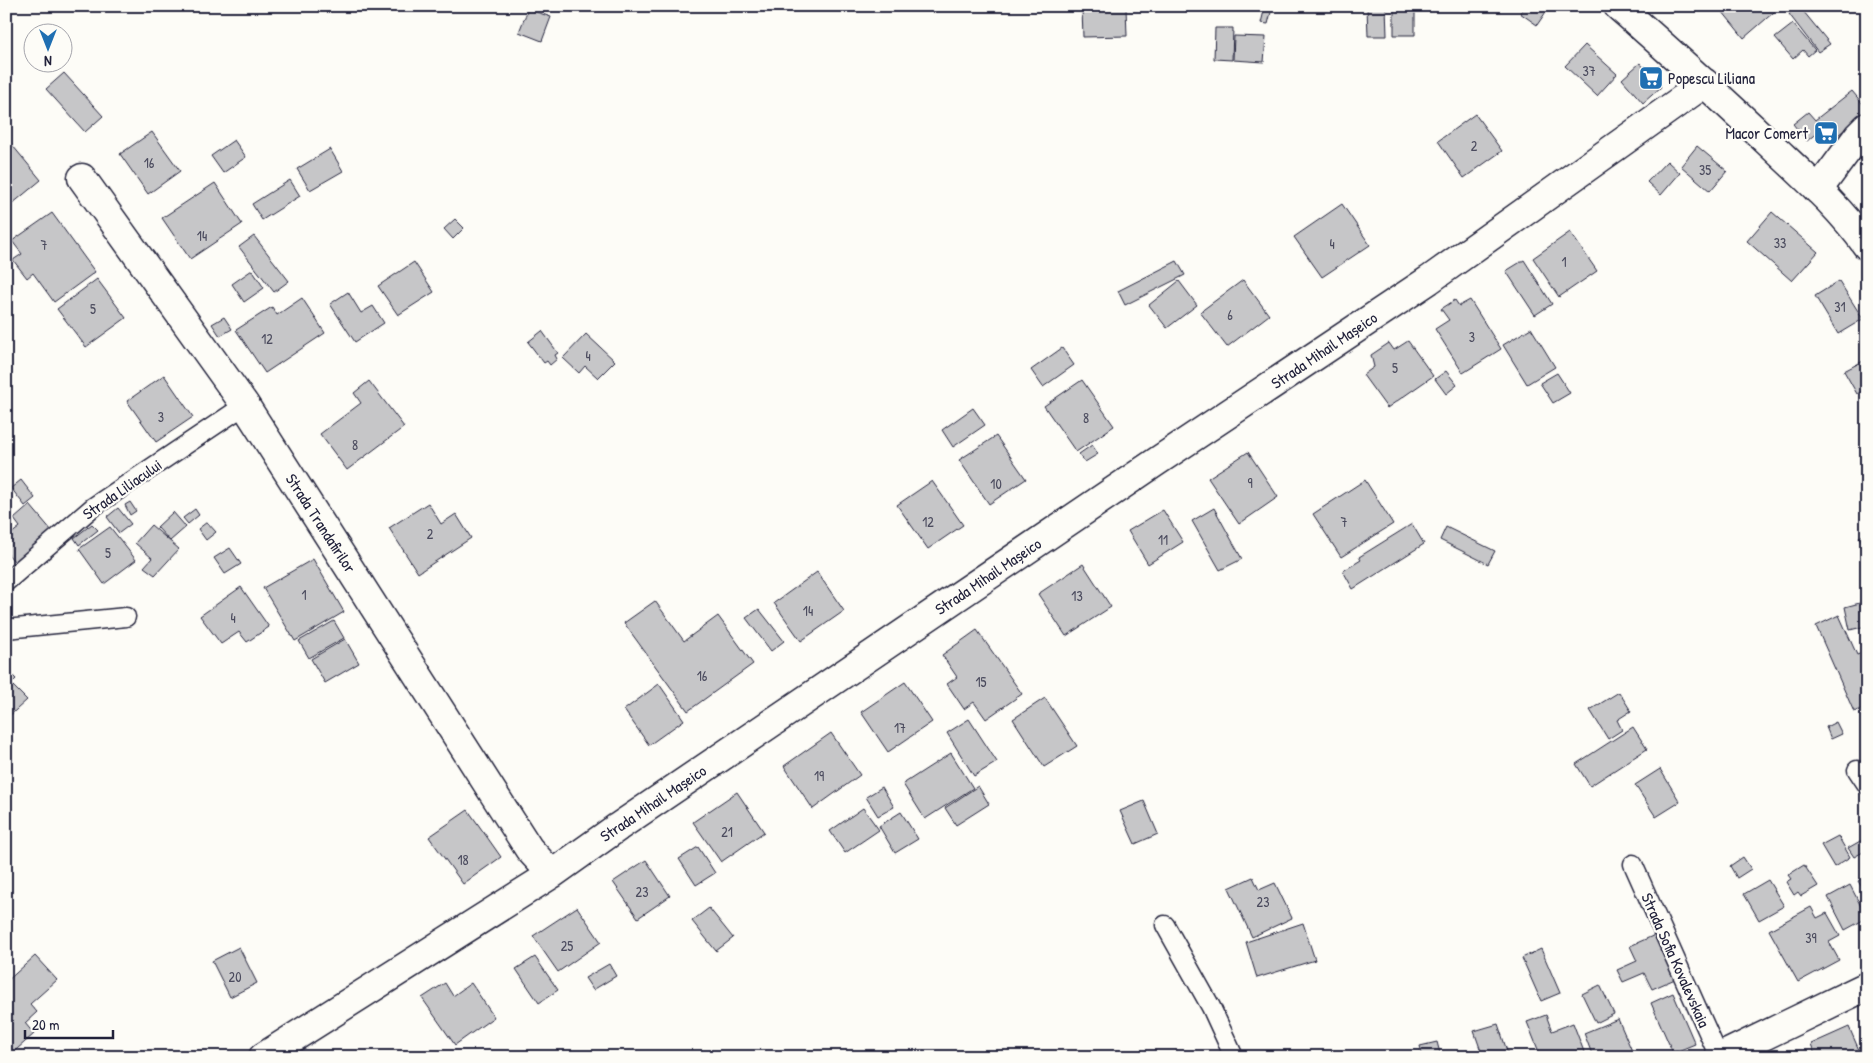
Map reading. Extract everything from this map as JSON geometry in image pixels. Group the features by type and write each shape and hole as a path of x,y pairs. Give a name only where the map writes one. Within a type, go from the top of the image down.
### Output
{"street":[{"path":"1618,6 1705,83 1818,190 1850,222 1867,246"},
{"name":"Strada Mihail Mașeico","path":"263,1057 552,874 626,821 1148,467 1428,280 1705,83"},
{"path":"1818,190 1858,136 1867,127"},
{"name":"Strada Trandafirilor","path":"82,178 245,405 529,849 552,874"},
{"name":"Strada Sofia Kovalevskaia","path":"1720,1057 1867,986"}],"lane":[{"name":"Strada Liliacului","path":"6,582 93,508 245,405"},
{"path":"6,630 126,617"},
{"name":"Strada Sofia Kovalevskaia","path":"1633,864 1720,1057"},
{"path":"1165,925 1211,1007 1234,1057"}],"building":[{"path":"1525,6 1550,6 1537,25 1520,13"},
{"path":"1718,6 1781,6 1744,38"},
{"path":"1799,6 1830,44 1818,52 1789,14"},
{"path":"1265,7 1272,8 1268,24 1261,23"},
{"path":"1367,7 1386,7 1387,36 1368,36"},
{"path":"1394,7 1415,7 1415,35 1394,35"},
{"path":"1126,8 1127,36 1083,37 1082,9"},
{"path":"528,9 551,17 542,41 519,32"},
{"path":"1793,24 1815,50 1808,56 1803,50 1793,59 1775,38"},
{"path":"1215,28 1233,28 1232,60 1214,59"},
{"path":"1234,36 1266,37 1264,62 1233,60"},
{"path":"1585,45 1617,74 1597,96 1565,66"},
{"path":"1640,63 1661,87 1643,103 1622,79"},
{"path":"64,73 103,116 85,132 46,89"},
{"path":"1852,91 1867,109 1867,112 1829,142 1819,131 1807,141 1793,124 1808,112 1815,120"},
{"path":"1475,114 1502,151 1464,178 1438,141"},
{"path":"152,132 180,171 148,194 120,154"},
{"path":"8,140 41,180 6,209 6,141"},
{"path":"234,140 246,157 223,173 211,156"},
{"path":"1697,146 1727,171 1710,191 1681,166"},
{"path":"330,149 343,171 310,190 297,169"},
{"path":"1667,161 1680,173 1661,195 1647,182"},
{"path":"290,180 300,196 262,220 252,204"},
{"path":"215,183 242,224 190,259 162,218"},
{"path":"1342,204 1370,245 1322,277 1294,237"},
{"path":"1772,212 1818,252 1792,281 1747,241"},
{"path":"52,213 95,272 54,302 33,273 27,278 13,260 22,254 12,241"},
{"path":"455,219 464,228 453,239 444,229"},
{"path":"1570,232 1597,271 1559,297 1533,258"},
{"path":"254,236 289,281 274,292 239,247"},
{"path":"1524,260 1552,304 1535,315 1506,271"},
{"path":"1177,261 1185,275 1125,305 1118,291"},
{"path":"414,262 434,292 398,315 378,286"},
{"path":"252,270 264,288 244,302 232,284"},
{"path":"97,279 126,318 86,347 57,309"},
{"path":"1243,280 1269,315 1227,347 1200,312"},
{"path":"1179,281 1197,305 1167,328 1149,305"},
{"path":"1839,281 1863,319 1838,334 1815,296"},
{"path":"348,292 361,313 373,306 384,323 355,342 330,304"},
{"path":"302,298 325,333 265,373 236,330 272,307 277,315"},
{"path":"1455,300 1459,306 1470,300 1501,349 1463,373 1435,329 1449,320 1441,309"},
{"path":"224,317 232,329 220,336 212,324"},
{"path":"1531,328 1555,367 1527,384 1503,345"},
{"path":"542,331 558,353 555,355 557,359 550,365 547,361 544,363 528,342"},
{"path":"586,334 615,361 598,378 585,366 579,373 563,358"},
{"path":"1408,341 1433,376 1387,408 1363,375 1374,367 1371,355 1389,343 1394,350"},
{"path":"1062,348 1074,365 1043,387 1031,370"},
{"path":"1867,359 1867,388 1857,394 1844,371"},
{"path":"1446,371 1457,385 1446,394 1435,379"},
{"path":"1557,373 1570,393 1553,403 1540,383"},
{"path":"164,375 193,417 156,442 127,401"},
{"path":"1082,380 1114,426 1076,452 1044,406"},
{"path":"369,381 404,427 347,470 320,434 361,403 354,393"},
{"path":"973,408 985,425 953,447 942,430"},
{"path":"996,436 1026,479 989,504 959,460"},
{"path":"1092,445 1098,454 1085,462 1079,454"},
{"path":"1248,452 1278,497 1239,524 1208,478"},
{"path":"21,480 35,498 25,506 11,488"},
{"path":"1365,480 1393,524 1341,557 1313,514"},
{"path":"932,481 963,525 928,549 897,505"},
{"path":"130,502 136,511 130,515 125,505"},
{"path":"428,503 441,524 456,514 471,538 418,573 389,528"},
{"path":"30,505 52,531 15,562 6,552 6,538 20,527 14,519"},
{"path":"118,508 131,524 119,533 107,517"},
{"path":"1214,508 1242,559 1220,570 1192,521"},
{"path":"195,509 199,515 188,524 183,518"},
{"path":"1163,510 1183,542 1148,564 1128,531"},
{"path":"173,512 186,527 170,541 157,527"},
{"path":"207,522 216,532 206,540 198,529"},
{"path":"92,524 98,530 79,545 74,538"},
{"path":"1412,524 1424,544 1353,589 1343,571 1361,560 1359,557"},
{"path":"151,525 179,549 155,575 144,567 152,558 135,543"},
{"path":"110,527 136,560 104,584 79,549"},
{"path":"1446,527 1495,551 1488,564 1440,540"},
{"path":"1867,533 1867,547 1865,548 1859,537"},
{"path":"230,548 241,564 225,574 214,558"},
{"path":"313,559 344,612 295,641 263,588"},
{"path":"1083,564 1111,607 1066,636 1038,594"},
{"path":"817,572 844,611 801,641 774,603"},
{"path":"241,587 269,627 247,642 239,632 221,644 200,616"},
{"path":"655,601 684,641 718,616 753,664 688,711 624,623"},
{"path":"1867,601 1867,629 1866,626 1850,630 1845,607"},
{"path":"759,609 784,641 771,651 746,618"},
{"path":"1839,615 1857,655 1867,651 1867,706 1854,712 1816,626"},
{"path":"334,621 344,638 309,658 299,641"},
{"path":"977,630 1022,694 986,719 974,702 964,709 947,684 957,677 942,655"},
{"path":"345,639 359,663 325,683 311,659"},
{"path":"6,669 16,679 11,684 27,700 6,719"},
{"path":"905,682 932,722 888,752 861,712"},
{"path":"659,684 684,720 649,745 624,710"},
{"path":"1619,692 1631,711 1617,720 1622,730 1608,739 1590,710"},
{"path":"1045,698 1077,746 1044,767 1013,719"},
{"path":"969,719 997,762 974,776 947,733"},
{"path":"1836,722 1842,734 1831,739 1826,727"},
{"path":"1633,727 1647,749 1590,786 1576,764"},
{"path":"831,733 860,775 813,809 784,766"},
{"path":"951,753 973,788 925,819 903,784"},
{"path":"1660,769 1680,802 1656,817 1635,785"},
{"path":"978,786 989,804 956,825 945,808"},
{"path":"882,787 894,807 878,816 866,797"},
{"path":"737,792 764,832 721,862 693,822"},
{"path":"1144,801 1158,834 1135,844 1120,811"},
{"path":"863,808 879,830 845,853 830,831"},
{"path":"468,810 501,857 463,884 429,837"},
{"path":"901,812 918,839 895,853 879,826"},
{"path":"1838,836 1850,857 1834,867 1821,845"},
{"path":"1862,840 1867,850 1854,857 1848,848"},
{"path":"698,847 715,873 696,885 679,859"},
{"path":"1743,857 1751,869 1737,878 1730,866"},
{"path":"646,860 670,896 638,918 613,882"},
{"path":"1804,865 1818,886 1801,896 1798,892 1794,895 1786,882 1791,879 1788,875"},
{"path":"1867,876 1867,896 1858,881"},
{"path":"1253,877 1259,890 1275,883 1292,918 1252,937 1229,888"},
{"path":"1768,880 1784,906 1759,920 1744,894"},
{"path":"1850,885 1867,918 1845,930 1828,897"},
{"path":"577,907 601,942 558,972 533,936"},
{"path":"1811,907 1817,918 1827,913 1840,936 1829,942 1839,960 1798,982 1769,930"},
{"path":"709,908 733,938 716,951 692,921"},
{"path":"1303,923 1315,960 1257,978 1246,942"},
{"path":"1655,935 1675,979 1652,989 1644,973 1623,982 1617,970 1637,961 1630,946"},
{"path":"239,947 257,983 230,997 212,961"},
{"path":"1541,949 1560,993 1541,1001 1522,958"},
{"path":"35,956 57,980 30,1004 37,1012 25,1023 34,1034 6,1057 6,982"},
{"path":"535,957 558,990 539,1003 516,969"},
{"path":"609,964 616,976 593,990 585,978"},
{"path":"445,983 453,996 471,983 494,1017 455,1045 422,998"},
{"path":"1600,985 1614,1014 1596,1023 1582,994"},
{"path":"1673,993 1695,1044 1673,1053 1651,1003"},
{"path":"1546,1015 1552,1031 1573,1023 1586,1057 1541,1057 1527,1022"},
{"path":"1618,1019 1632,1051 1621,1057 1593,1057 1584,1033"},
{"path":"1498,1024 1509,1057 1483,1057 1474,1031"},
{"path":"1849,1027 1862,1057 1816,1057 1811,1044"},
{"path":"1437,1042 1441,1057 1423,1057 1420,1046"}],"place":[{"name":"Popescu Liliana","path":"1651,78"},
{"name":"Macor Comert","path":"1826,133"}]}
